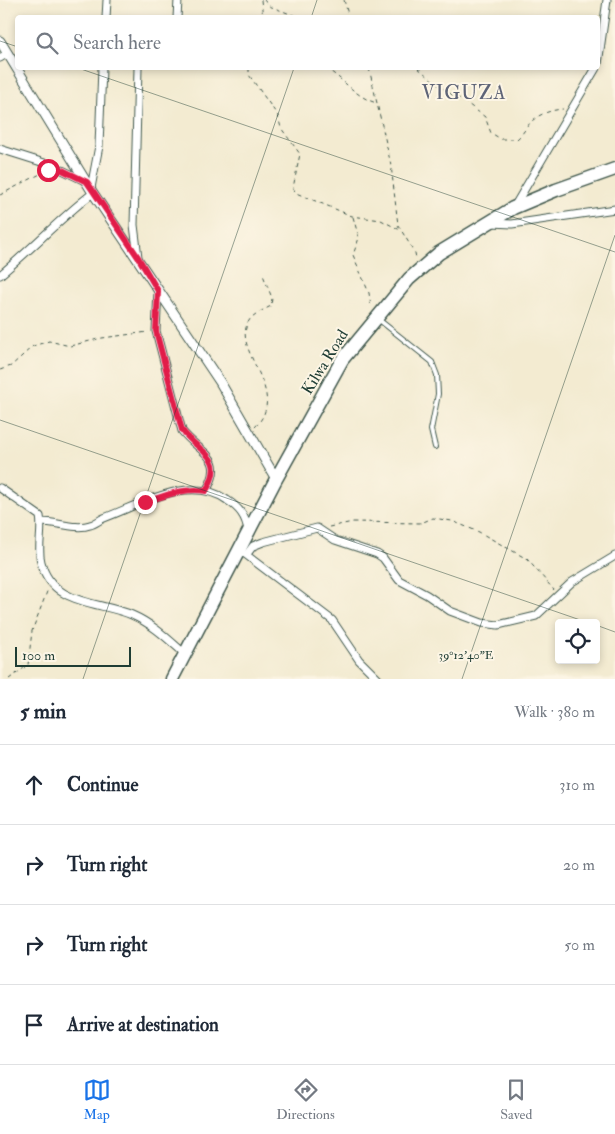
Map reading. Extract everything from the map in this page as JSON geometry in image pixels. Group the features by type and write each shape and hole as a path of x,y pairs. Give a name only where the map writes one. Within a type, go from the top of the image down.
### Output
{"highway":[{"name":"Kilwa Road","path":"172,679 243,553 248,532 342,360 376,318 418,272 439,253 513,208 615,169"}],"street":[{"path":"106,15 107,0"},
{"path":"177,15 178,0"},
{"path":"600,50 607,0"},
{"path":"0,41 4,56 90,188 138,257 158,291 190,335 276,479"},
{"path":"0,275 29,250 90,188 98,146 102,70"},
{"path":"138,70 134,225 138,257"},
{"path":"513,208 570,108 595,70"},
{"path":"0,149 54,166 90,188"},
{"path":"488,223 512,224 615,209"},
{"path":"158,291 156,331 182,430 191,442 209,455 215,464 214,475 206,491"},
{"path":"0,488 15,497 27,509 37,513 41,522 40,561 50,581 60,592 68,597 132,615 153,627 185,654"},
{"path":"41,522 56,522 83,527 93,525 145,502 180,491 196,489 215,492 234,506 243,515 248,532"},
{"path":"378,679 359,660 332,620 243,553 262,542 311,528 321,529 335,540 377,554 395,577 408,586 427,594 450,612 482,623 509,624 536,616 572,582 615,556"}],"lane":[{"path":"376,318 432,362 437,375 438,394 431,430 435,447"}],"path":[{"path":"261,0 264,15"},
{"path":"264,0 269,6 293,15"},
{"path":"344,0 348,15"},
{"path":"249,70 249,75 278,116 281,128 300,154 293,188 296,193 352,216 381,220 400,230"},
{"path":"329,70 341,77 358,94 377,103"},
{"path":"369,70 391,165 393,196 400,230 416,253 418,272"},
{"path":"420,70 447,92 478,111 488,121 491,133 501,138 517,139 525,133 529,124 540,115 570,108"},
{"path":"0,195 54,166"},
{"path":"352,216 359,238 353,255 369,292 370,305 376,318"},
{"path":"249,432 260,422 267,409 268,399 264,385 256,371 245,335 251,319 259,311 271,306 272,298 263,275"},
{"path":"0,370 12,366 33,346 50,341 70,346 102,338 156,331"},
{"path":"321,529 353,522 420,523 433,518 452,521 479,532 527,559 558,595"},
{"path":"9,679 28,665 32,632 50,581"}],"district":[{"name":"VIGUZA","path":"464,93"}],"route":[{"path":"48,170 54,166 79,180 87,182 138,257 158,291 155,318 156,331 182,430 191,442 209,455 215,464 214,475 206,491 196,489 180,491 145,502"}]}
